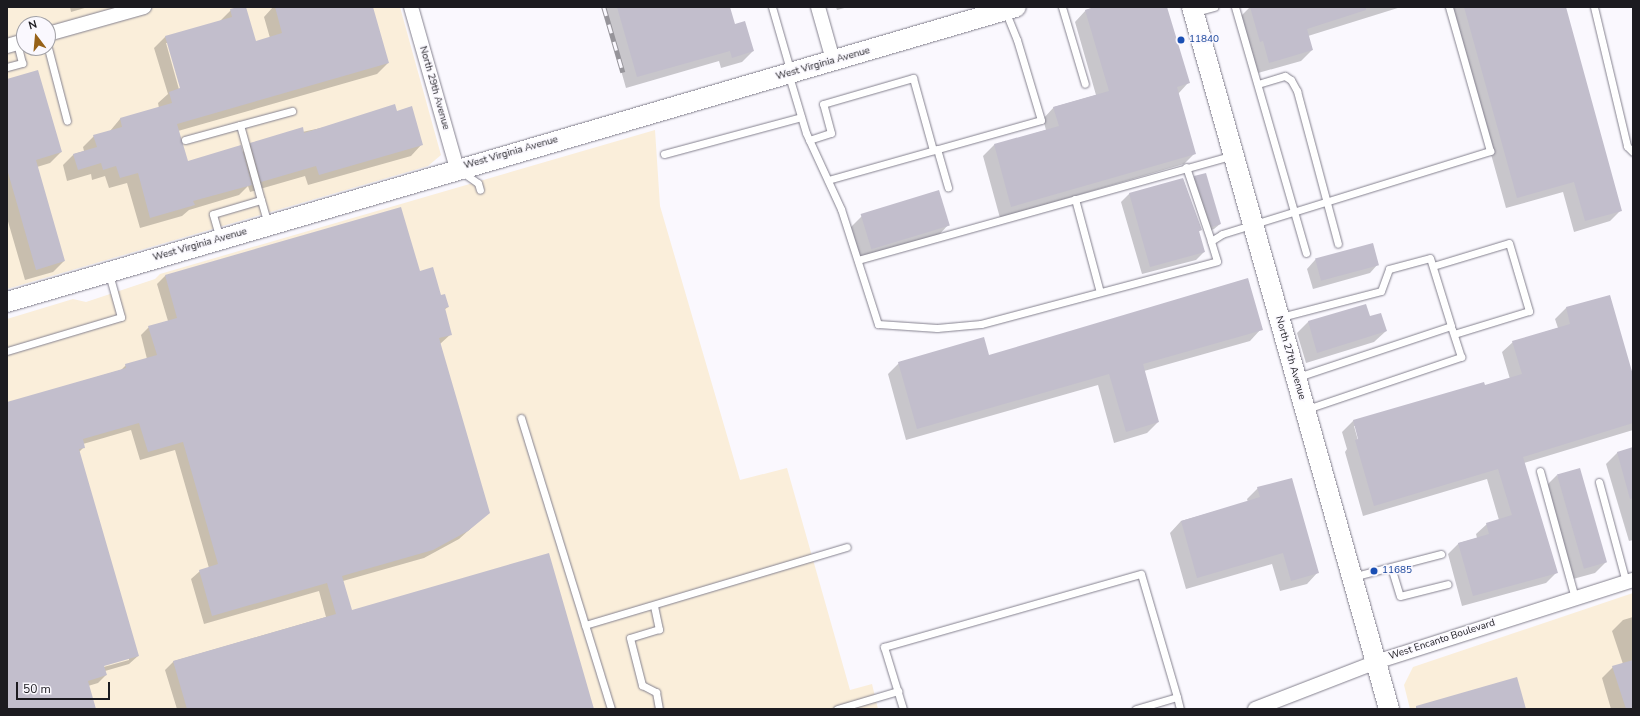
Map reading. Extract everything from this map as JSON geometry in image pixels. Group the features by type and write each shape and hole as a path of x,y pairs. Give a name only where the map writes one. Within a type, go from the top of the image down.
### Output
{"street":[{"path":"56,32 144,7"},
{"name":"North 29th Avenue","path":"411,7 457,169"},
{"path":"818,7 833,60"},
{"name":"West Virginia Avenue","path":"7,302 457,169 1011,9"},
{"name":"North 27th Avenue","path":"1192,10 1389,709"},
{"name":"West Encanto Boulevard","path":"1255,709 1376,662 1630,581"}],"lane":[{"path":"772,7 801,117 809,140 842,209 878,324 937,328 981,324 1217,261 1186,167"},
{"path":"1062,7 1085,84"},
{"path":"1192,10 1214,7"},
{"path":"1235,7 1295,210 1306,253"},
{"path":"1211,241 1253,224 1326,200 1490,151 1449,7"},
{"path":"1594,7 1627,146 1633,152"},
{"path":"828,180 1040,120 1017,40 1011,9"},
{"path":"7,68 22,63 20,56"},
{"path":"50,56 67,121"},
{"path":"1258,84 1285,76 1291,80 1297,91 1338,244"},
{"path":"809,140 832,133 823,104 913,78 948,187"},
{"path":"185,140 292,111"},
{"path":"664,154 801,117"},
{"path":"240,125 268,225"},
{"path":"858,260 1186,167 1234,155"},
{"path":"457,169 478,183 480,190"},
{"path":"1075,199 1100,292"},
{"path":"220,239 213,214 262,200"},
{"path":"1433,266 1509,243 1529,310 1454,334"},
{"path":"1279,317 1380,290 1389,269 1430,258 1461,357 1305,410"},
{"path":"7,351 121,317 108,272"},
{"path":"1296,378 1451,326"},
{"path":"521,418 611,709"},
{"path":"1540,471 1575,598"},
{"path":"1599,482 1630,581"},
{"path":"585,625 654,606 847,547"},
{"path":"1352,578 1442,554"},
{"path":"1391,568 1400,596 1448,584"},
{"path":"903,709 884,647 1141,574 1180,709"},
{"path":"654,606 660,629 630,638 642,685 656,692 659,709"},
{"path":"837,709 898,691"},
{"path":"1136,709 1177,697"}],"shaded area":[{"path":"7,7 400,7 441,155 428,166 7,289"},
{"path":"655,130 660,206 740,480 787,468 850,690 872,684 878,709 7,709 7,319 73,299 86,302 155,279 160,274"},
{"path":"1633,593 1633,709 1410,709 1404,685 1413,667"}],"building":[{"path":"246,7 256,41 282,33 275,7 373,7 389,63 177,124 188,161 241,145 252,185 193,201 195,205 150,218 138,173 120,178 116,166 103,170 101,163 78,170 73,154 97,147 93,135 122,127 120,118 172,103 169,92 180,88 165,36 232,17 230,9"},
{"path":"617,7 730,7 735,24 745,21 754,51 732,58 730,51 637,77"},
{"path":"1094,7 1167,7 1190,83 1177,87 1196,154 1011,207 994,144 1059,126 1053,107 1109,91 1085,10"},
{"path":"1250,7 1366,7 1366,10 1307,29 1313,50 1269,63 1263,41 1260,42"},
{"path":"1464,7 1566,7 1622,211 1585,221 1574,182 1517,198"},
{"path":"38,70 62,152 36,160 65,261 36,270 7,169 7,79"},
{"path":"395,104 397,111 412,106 423,145 319,175 316,166 261,182 250,143 303,127 304,133"},
{"path":"1206,173 1221,224 1212,227 1194,176"},
{"path":"1183,178 1202,230 1199,231 1205,252 1150,267 1129,193"},
{"path":"939,190 950,225 871,249 861,214"},
{"path":"401,207 420,271 433,267 441,295 445,294 449,307 445,308 452,335 439,338 490,513 468,531 433,550 342,576 352,610 549,553 594,709 187,709 173,661 336,614 327,583 212,616 199,570 218,564 183,442 148,452 139,423 83,439 85,448 79,449 139,656 104,666 107,675 88,681 96,709 7,709 7,402 126,368 125,364 157,355 148,326 177,318 165,275"},
{"path":"1373,243 1379,265 1321,281 1315,259"},
{"path":"1248,278 1263,330 1143,364 1159,422 1126,432 1109,374 917,429 898,362 984,337 989,355"},
{"path":"1610,295 1633,375 1633,423 1523,457 1558,573 1473,596 1458,543 1489,534 1486,523 1512,515 1498,469 1374,506 1355,440 1358,439 1353,420 1484,382 1485,385 1522,374 1512,341 1570,324 1566,307"},
{"path":"1366,304 1370,316 1381,313 1387,331 1317,353 1308,321"},
{"path":"1633,447 1633,498 1630,499 1617,452"},
{"path":"1580,468 1607,562 1584,569 1557,475"},
{"path":"1292,478 1319,573 1291,581 1283,553 1197,578 1181,521 1260,497 1257,487"},
{"path":"1633,660 1633,709 1626,709 1612,666"},
{"path":"1517,677 1526,709 1416,709 1416,706"}],"railway":[{"path":"604,7 623,72"}],"place":[{"name":"11840","path":"1181,40"},
{"name":"11685","path":"1374,571"}]}
